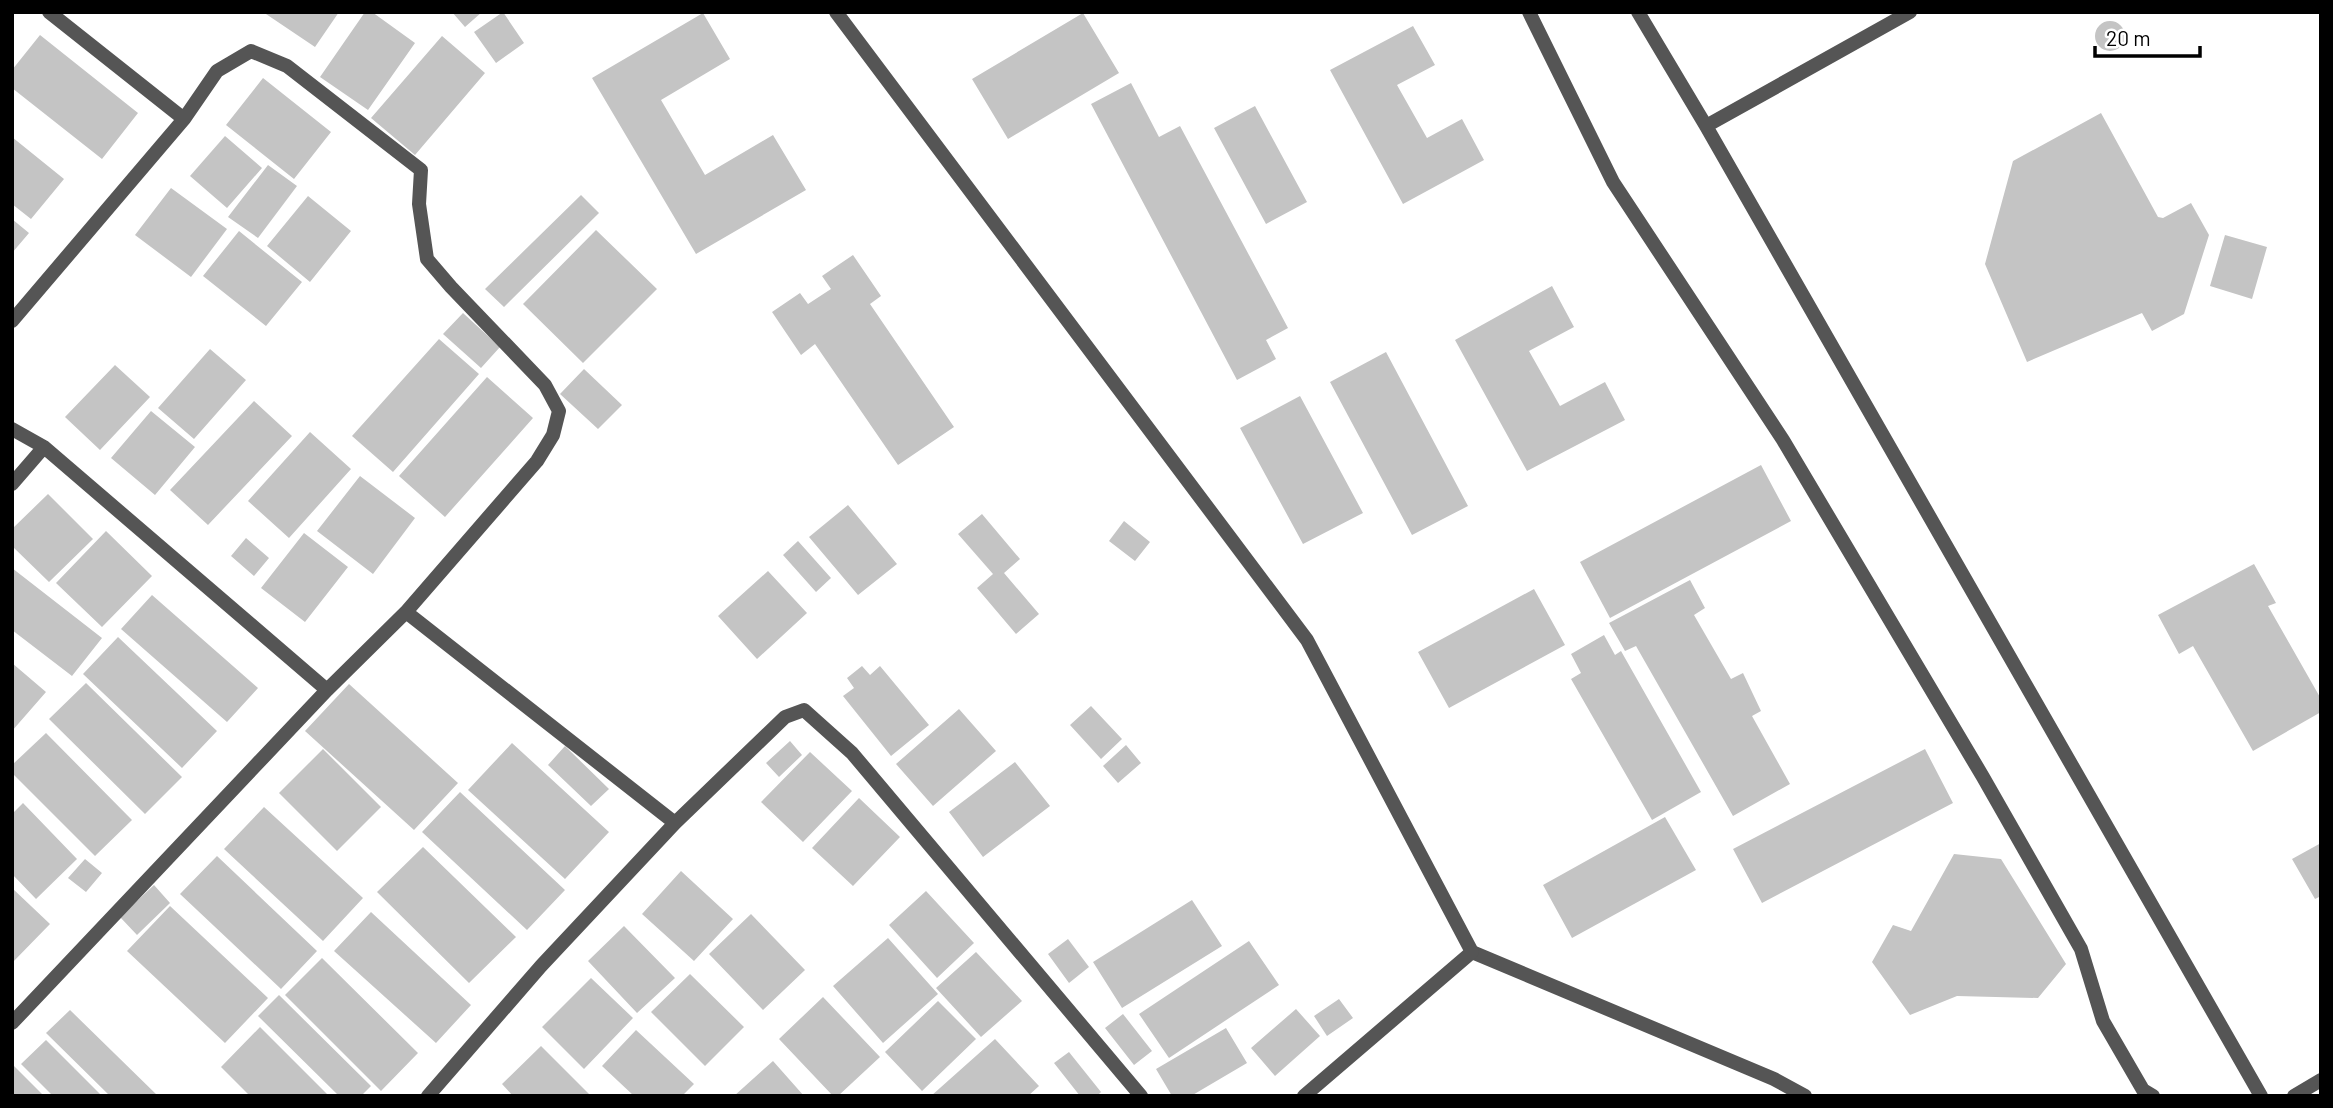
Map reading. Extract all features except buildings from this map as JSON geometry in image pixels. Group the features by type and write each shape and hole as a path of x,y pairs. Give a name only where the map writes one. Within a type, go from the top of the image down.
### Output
{"street":[{"path":"49,12 184,119"},
{"path":"836,12 1307,640 1472,952 1774,1079 1805,1096"},
{"path":"1529,12 1613,182 1783,440 1990,789 2081,949 2103,1020 2143,1090 2154,1096"},
{"path":"1638,12 1706,126 2261,1096"},
{"path":"1706,126 1910,12"},
{"path":"12,321 184,119 217,71 251,51 287,66 421,170 419,204 427,259 545,385 559,411 553,435 537,461 407,612 327,690 12,1023"},
{"path":"12,429 44,447 327,690"},
{"path":"12,484 44,447"},
{"path":"407,612 676,823"},
{"path":"428,1096 541,965 676,823 785,718 804,710 852,753 1142,1096"},
{"path":"1304,1096 1472,952"},
{"path":"2294,1096 2321,1080"}]}
